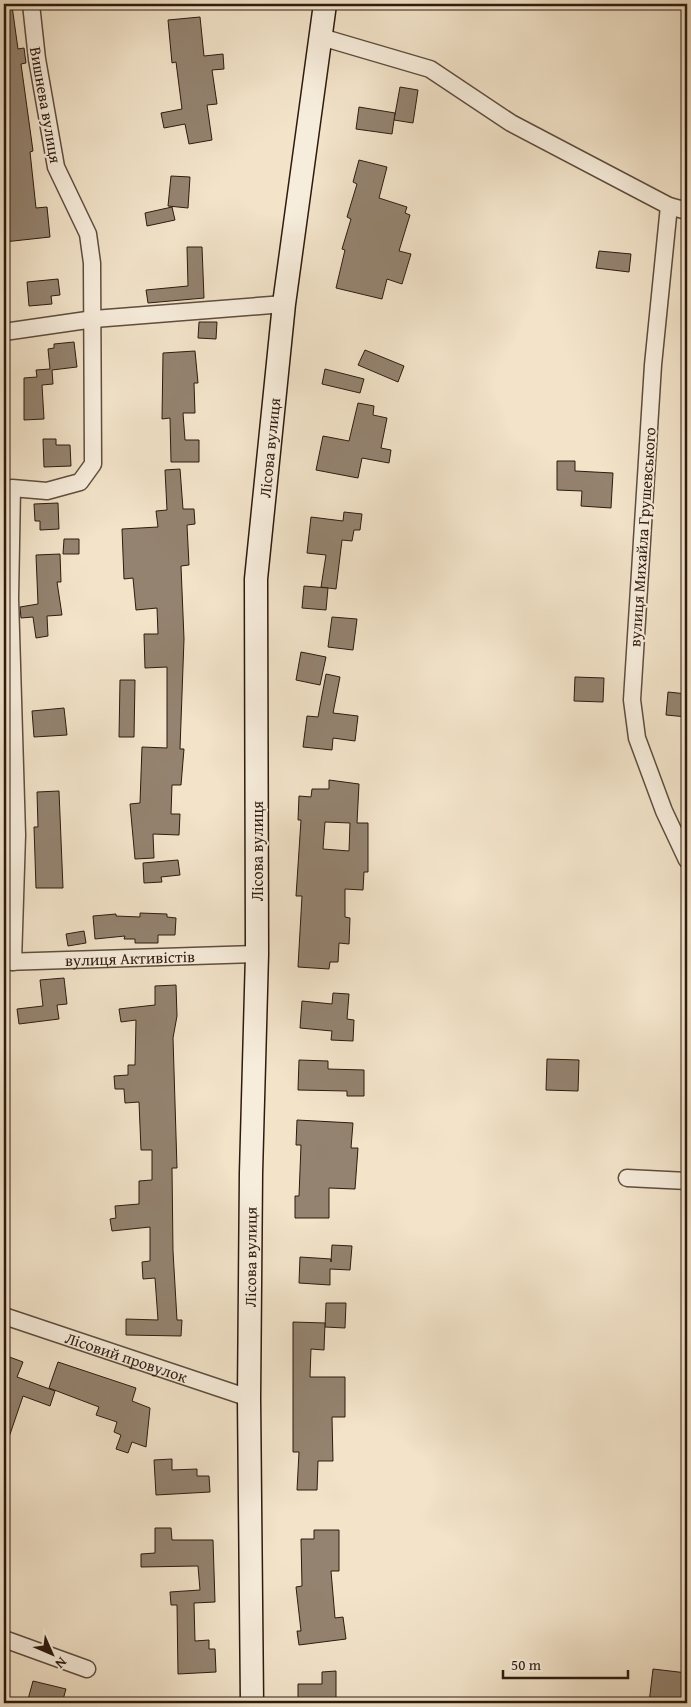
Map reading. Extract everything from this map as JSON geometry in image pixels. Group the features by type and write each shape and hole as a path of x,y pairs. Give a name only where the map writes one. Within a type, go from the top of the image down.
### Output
{"street":[{"name":"Вишнева вулиця","path":"8,962 17,835 10,598 12,488 47,491 80,482 93,464 94,319 92,263 88,234 56,167 37,59 31,4"},
{"name":"Лісова вулиця","path":"252,1703 249,1398 251,1173 257,954 256,579 284,304 325,4"},
{"path":"321,37 430,69 511,123 669,206 687,211"},
{"name":"вулиця Михайла Грушевського","path":"669,206 653,365 632,700 637,738 664,811 687,860"},
{"path":"4,332 94,319 284,304"},
{"name":"вулиця Активістів","path":"8,962 257,954"},
{"path":"627,1178 687,1181"},
{"name":"Лісовий провулок","path":"4,1316 249,1398"},
{"path":"4,1640 87,1669"}],"building":[{"path":"12,6 18,49 24,48 26,63 21,64 33,151 30,152 36,208 47,207 50,237 4,242 4,211 8,211 4,177 4,7"},
{"path":"200,17 204,56 223,54 224,69 212,70 217,104 207,105 212,140 189,144 185,124 164,128 161,113 182,109 176,62 172,63 168,20"},
{"path":"400,87 418,90 413,123 394,120"},
{"path":"359,107 395,113 392,134 356,129"},
{"path":"359,160 387,167 379,198 407,207 405,213 410,215 399,251 411,254 402,284 387,279 382,299 336,288 345,250 342,249 351,219 347,217 357,184 353,182"},
{"path":"171,176 190,177 188,208 168,206"},
{"path":"172,207 175,220 147,226 145,213"},
{"path":"187,247 202,247 204,298 148,303 146,290 188,286"},
{"path":"599,251 631,254 629,272 596,268"},
{"path":"58,279 60,295 51,296 52,304 29,306 27,282"},
{"path":"199,322 217,322 216,339 198,338"},
{"path":"74,342 77,367 52,370 53,384 42,385 44,419 24,420 24,378 37,377 36,370 50,369 48,349 54,348 54,344"},
{"path":"365,350 404,366 398,382 358,365"},
{"path":"195,351 198,383 194,383 195,413 183,413 185,440 199,440 199,462 171,462 170,418 162,419 163,353"},
{"path":"325,369 364,379 360,393 322,384"},
{"path":"358,403 374,406 373,415 387,418 381,448 391,450 389,463 362,458 358,478 316,470 323,436 349,441"},
{"path":"43,439 56,439 56,445 70,445 71,466 44,467"},
{"path":"557,461 575,461 575,471 613,473 611,508 581,506 582,491 557,490"},
{"path":"180,469 183,509 194,509 195,524 187,525 189,565 181,566 184,639 180,749 184,749 181,785 172,785 171,814 180,814 179,835 153,834 154,858 135,859 130,804 140,803 142,747 167,748 167,667 145,668 144,634 158,634 157,608 136,610 133,578 124,579 122,529 158,527 156,511 167,510 165,470"},
{"path":"58,503 59,529 40,530 40,521 35,521 34,504"},
{"path":"344,512 362,514 360,530 354,530 352,541 342,540 336,589 321,587 326,555 307,553 311,517 343,521"},
{"path":"64,539 79,539 79,554 63,554"},
{"path":"60,554 61,582 57,582 62,615 47,616 48,636 36,638 33,617 21,618 20,607 38,604 36,555"},
{"path":"304,586 328,588 326,610 302,608"},
{"path":"332,617 357,619 353,650 328,647"},
{"path":"301,652 326,657 320,685 296,680"},
{"path":"326,674 340,677 333,713 358,716 355,741 333,738 332,750 303,747 307,716 318,717"},
{"path":"575,677 604,678 603,702 574,701"},
{"path":"120,680 135,680 134,737 119,737"},
{"path":"668,692 687,694 687,717 666,715"},
{"path":"64,708 67,735 34,737 32,711"},
{"path":"329,780 359,784 357,823 368,823 368,872 364,872 363,890 345,889 345,917 350,918 349,944 339,943 338,962 330,962 329,969 298,967 302,896 296,896 301,820 298,820 299,796 311,797 312,789 329,789","holes":["325,822 350,823 349,851 323,849"]},
{"path":"59,791 63,888 36,888 34,827 38,827 37,792"},
{"path":"178,860 180,875 161,877 162,882 144,883 143,863"},
{"path":"140,913 167,914 167,917 176,918 175,935 158,935 158,943 135,943 135,939 124,939 125,936 95,939 93,916 116,914 116,916 140,917"},
{"path":"84,931 86,943 68,946 66,934"},
{"path":"64,978 67,1004 57,1005 59,1019 19,1024 17,1009 43,1006 40,980"},
{"path":"176,985 177,1016 173,1038 177,1168 172,1168 173,1251 177,1320 182,1320 181,1336 126,1335 126,1319 158,1320 155,1278 143,1279 142,1262 150,1261 150,1227 112,1231 110,1219 116,1218 115,1206 139,1204 139,1181 152,1180 152,1150 141,1150 139,1102 125,1103 124,1089 115,1089 114,1076 128,1075 128,1065 135,1065 136,1020 121,1022 119,1009 155,1005 155,986"},
{"path":"333,993 349,994 347,1019 354,1020 353,1041 331,1040 332,1031 300,1028 302,1001 332,1004"},
{"path":"547,1059 579,1060 578,1091 546,1090"},
{"path":"299,1060 328,1061 328,1069 364,1070 364,1096 347,1096 347,1091 298,1090"},
{"path":"297,1120 353,1123 351,1148 358,1148 355,1189 329,1188 329,1218 295,1218 295,1196 299,1196 301,1145 296,1145"},
{"path":"332,1245 352,1246 350,1270 330,1269 330,1285 299,1283 300,1257 331,1259 331,1262"},
{"path":"326,1303 346,1303 345,1328 325,1327"},
{"path":"293,1322 325,1323 324,1350 311,1349 310,1377 345,1377 345,1417 332,1417 333,1461 318,1461 317,1490 297,1490 299,1452 293,1452"},
{"path":"4,1355 23,1362 17,1377 55,1391 50,1406 23,1396 6,1446 4,1445"},
{"path":"58,1362 136,1388 132,1401 150,1408 146,1447 132,1442 128,1453 116,1449 121,1435 114,1432 117,1422 96,1415 99,1407 49,1388"},
{"path":"172,1459 172,1470 197,1469 197,1476 209,1476 210,1492 156,1495 154,1460"},
{"path":"155,1528 171,1528 172,1540 213,1540 215,1602 194,1603 195,1641 209,1640 209,1649 215,1649 216,1672 178,1674 177,1605 171,1605 170,1592 200,1590 198,1566 141,1567 141,1554 155,1553"},
{"path":"314,1530 339,1530 339,1571 331,1571 335,1618 343,1617 346,1639 299,1645 297,1631 301,1631 296,1587 302,1586 301,1539 314,1539"},
{"path":"653,1669 687,1673 687,1703 649,1703"},
{"path":"336,1671 336,1698 324,1699 324,1703 298,1703 298,1684 322,1684 322,1672"},
{"path":"33,1681 66,1689 62,1703 27,1703"}]}
